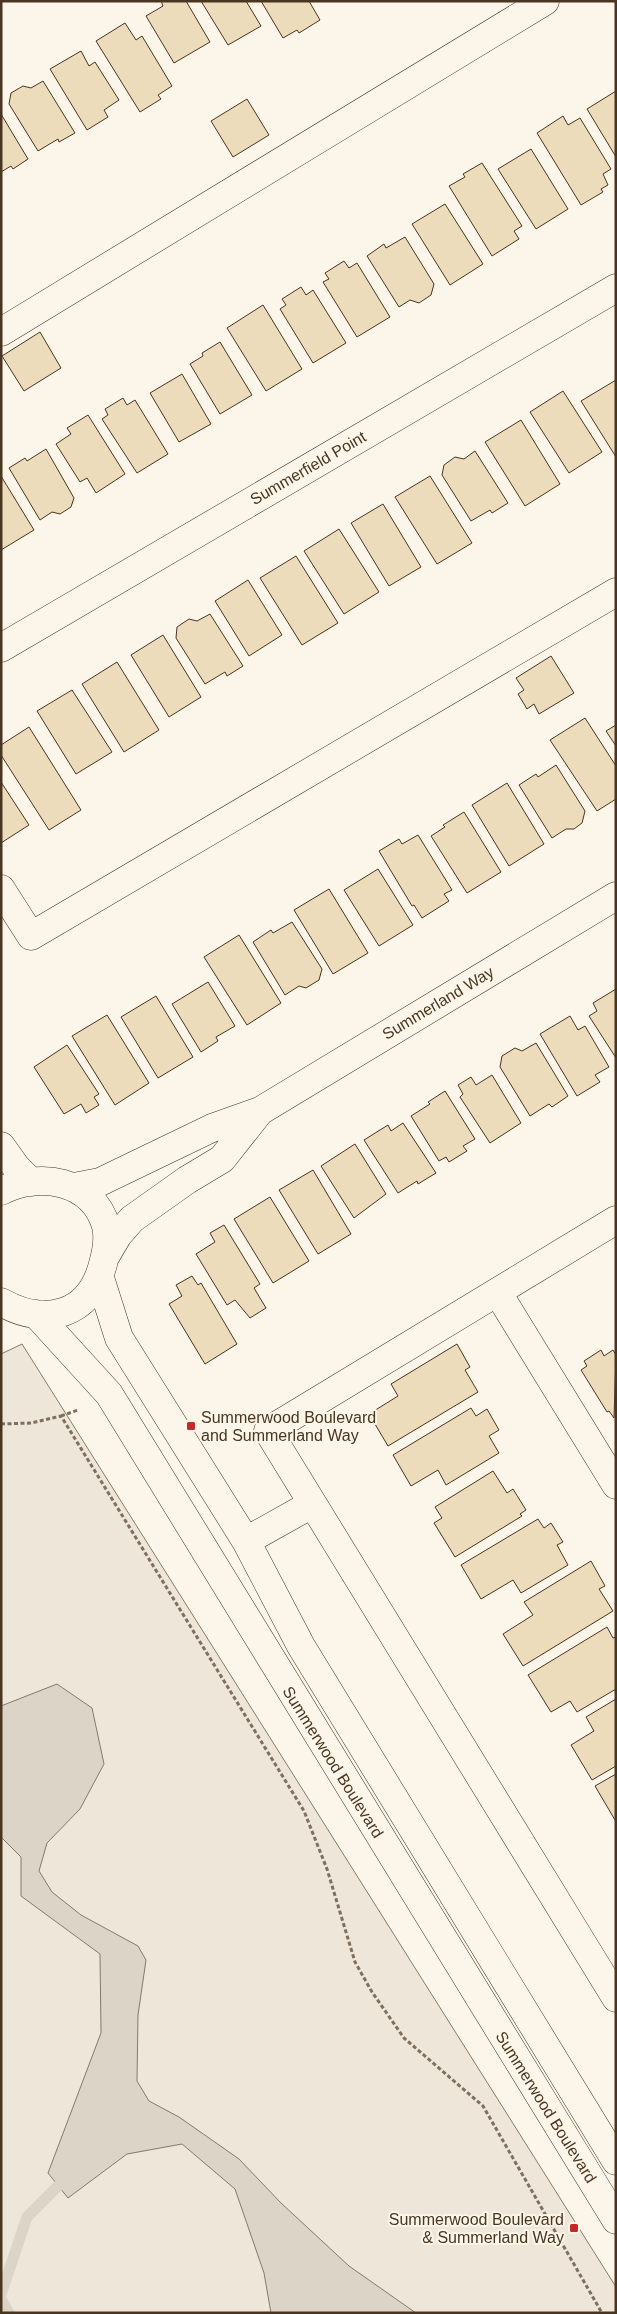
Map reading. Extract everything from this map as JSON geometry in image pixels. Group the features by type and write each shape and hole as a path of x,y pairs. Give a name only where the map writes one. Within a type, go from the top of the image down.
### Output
{"street":[{"path":"1,332 545,1"},
{"name":"Summerfield Point","path":"1,648 616,288"},
{"path":"1,889 31,936 616,592"},
{"name":"Summerland Way","path":"74,1187 100,1182 212,1128 260,1111 616,896"},
{"name":"Summerland Way","path":"13,1309 52,1314 77,1306 86,1300 118,1235 132,1219 222,1158 260,1111"},
{"path":"1,1146 16,1167 31,1182"},
{"path":"1,1191 19,1183 52,1180 74,1187 91,1201 106,1226 103,1268"},
{"path":"616,1220 268,1431 616,1998"},
{"name":"Summerwood Boulevard","path":"103,1268 119,1338 246,1541 301,1646 616,2160"},
{"path":"498,1293 616,1485"},
{"name":"Summerwood Boulevard","path":"13,1309 109,1394 616,2220"},
{"path":"246,1541 312,1504"}],"path":[{"path":"1,1424 31,1422 60,1416 304,1811 327,1869 355,1962 372,1992 404,2038 483,2106 602,2313"}],"shaded area":[{"path":"22,1344 616,2287 616,2313 1,2313 1,1354"},
{"path":"57,1684 92,1708 104,1764 80,1809 47,1843 39,1871 52,1892 81,1915 138,1946 146,1960 138,2015 137,2081 149,2101 179,2117 239,2159 281,2203 349,2266 416,2313 271,2313 264,2273 235,2189 182,2144 127,2154 68,2198 48,2173 101,2033 100,1954 21,1896 21,1857 1,1837 1,1706"}],"building":[{"path":"161,1 186,1 210,42 174,63 146,16 163,6"},
{"path":"201,1 246,1 261,26 228,45"},
{"path":"261,1 309,1 320,20 299,33 297,30 283,38"},
{"path":"125,23 136,40 142,36 172,86 158,95 161,99 140,112 96,41"},
{"path":"81,51 89,66 95,62 119,100 104,110 108,117 87,130 50,69"},
{"path":"43,81 75,133 59,142 58,139 38,151 9,104 11,93 23,86 31,88"},
{"path":"616,91 616,157 587,109"},
{"path":"247,99 269,135 233,157 211,121"},
{"path":"1,114 28,159 13,169 11,166 1,172"},
{"path":"563,116 568,125 580,118 611,169 603,174 608,185 601,189 603,192 581,205 537,133"},
{"path":"531,149 568,209 536,229 498,169"},
{"path":"482,163 522,226 514,231 519,239 492,256 449,186 465,177 463,174"},
{"path":"445,204 483,264 450,285 412,224"},
{"path":"405,237 434,284 431,295 419,303 410,300 399,307 367,256 384,244 386,248"},
{"path":"344,261 349,268 357,263 390,317 357,337 323,282 329,279 325,273"},
{"path":"301,287 306,295 313,290 346,343 313,363 280,309 286,305 282,299"},
{"path":"263,305 302,369 266,391 227,328"},
{"path":"40,332 61,368 24,391 2,356"},
{"path":"220,342 252,395 220,414 190,364 203,356 202,353"},
{"path":"182,374 211,424 179,442 150,393"},
{"path":"616,380 616,457 581,401"},
{"path":"563,391 602,452 569,473 530,412"},
{"path":"123,398 127,405 135,400 168,454 137,473 102,419 108,415 105,409"},
{"path":"88,415 125,474 96,493 87,478 80,482 56,444 71,434 67,428"},
{"path":"521,420 560,484 525,506 485,442"},
{"path":"46,449 74,498 71,507 60,514 52,512 40,520 9,468 25,458 27,461"},
{"path":"475,451 508,503 492,513 490,510 471,521 442,475 444,465 455,457 464,459"},
{"path":"1,476 34,530 1,550"},
{"path":"430,476 472,543 437,564 395,497"},
{"path":"383,504 421,567 389,586 351,523"},
{"path":"339,529 379,592 344,614 304,551"},
{"path":"296,556 338,623 302,645 260,578"},
{"path":"248,580 282,635 249,656 215,601"},
{"path":"210,614 243,666 227,676 225,672 205,684 176,638 177,627 189,619 197,621"},
{"path":"163,635 201,697 169,717 131,655"},
{"path":"551,656 574,693 539,714 534,704 527,709 518,694 524,690 516,678"},
{"path":"117,662 159,730 124,752 82,684"},
{"path":"72,690 112,752 76,774 37,711"},
{"path":"585,718 616,766 616,799 597,811 550,740"},
{"path":"616,725 616,746 606,731"},
{"path":"29,727 81,810 49,830 1,755 1,745"},
{"path":"556,765 585,811 582,823 574,829 566,829 552,838 519,785 536,774 538,777"},
{"path":"1,782 29,825 1,843"},
{"path":"507,783 544,844 509,866 472,805"},
{"path":"464,812 501,872 467,893 431,836 445,827 443,825"},
{"path":"418,835 452,890 444,894 449,901 422,918 414,905 412,906 379,851 399,839 402,844"},
{"path":"378,869 413,925 379,946 344,890"},
{"path":"329,889 368,953 333,974 294,910"},
{"path":"292,922 322,969 319,980 306,988 299,986 285,995 253,942 271,930 273,933"},
{"path":"239,935 281,1003 247,1025 204,957"},
{"path":"208,982 235,1026 216,1037 218,1041 201,1052 172,1004"},
{"path":"616,989 616,1058 589,1016 597,1011 593,1003"},
{"path":"156,996 193,1057 158,1078 121,1017"},
{"path":"107,1015 149,1083 115,1105 72,1036"},
{"path":"570,1016 578,1030 585,1026 609,1067 595,1075 600,1082 577,1096 540,1034"},
{"path":"536,1043 568,1096 552,1107 549,1104 530,1116 500,1067 502,1056 515,1048 522,1051"},
{"path":"67,1045 99,1094 94,1097 99,1105 86,1113 81,1104 64,1114 34,1067"},
{"path":"492,1075 521,1123 490,1143 460,1097 463,1094 458,1085 471,1077 476,1085"},
{"path":"445,1091 475,1139 463,1146 467,1151 449,1162 446,1157 439,1161 411,1116 430,1104 428,1102"},
{"path":"403,1123 436,1173 418,1184 417,1181 398,1193 364,1140 388,1125 391,1131"},
{"path":"355,1144 386,1194 354,1218 321,1166"},
{"path":"313,1170 351,1234 318,1254 279,1190"},
{"path":"270,1197 309,1261 273,1283 234,1219"},
{"path":"224,1225 260,1284 254,1288 266,1308 250,1318 235,1300 227,1305 196,1254 215,1242 210,1233"},
{"path":"192,1276 198,1285 201,1283 237,1344 205,1364 169,1304 182,1296 176,1285"},
{"path":"457,1344 470,1367 465,1370 478,1392 388,1446 369,1414 398,1396 391,1384"},
{"path":"601,1350 604,1356 613,1350 616,1355 614,1418 609,1411 607,1412 581,1370 587,1366 584,1361"},
{"path":"471,1408 476,1416 487,1409 499,1430 489,1436 499,1453 446,1485 438,1470 411,1486 393,1455"},
{"path":"493,1471 507,1493 513,1489 526,1510 520,1514 522,1516 455,1557 434,1523 442,1518 435,1507"},
{"path":"538,1519 544,1528 551,1523 563,1542 557,1545 568,1565 521,1593 513,1580 481,1599 461,1565"},
{"path":"591,1561 605,1586 599,1589 613,1611 523,1666 503,1634 533,1615 524,1602"},
{"path":"607,1627 613,1638 616,1637 616,1689 577,1712 570,1701 551,1712 528,1675"},
{"path":"616,1699 616,1766 592,1780 571,1745 594,1731 586,1717"},
{"path":"616,1774 616,1820 615,1820 595,1786"}],"waterway":[{"path":"1,2294 27,2217 58,2186"},
{"path":"1,2299 9,2313"}],"place":[{"name":"Summerwood Boulevard and Summerland Way","path":"191,1426"},
{"name":"Summerwood Boulevard & Summerland Way","path":"574,2228"}]}
